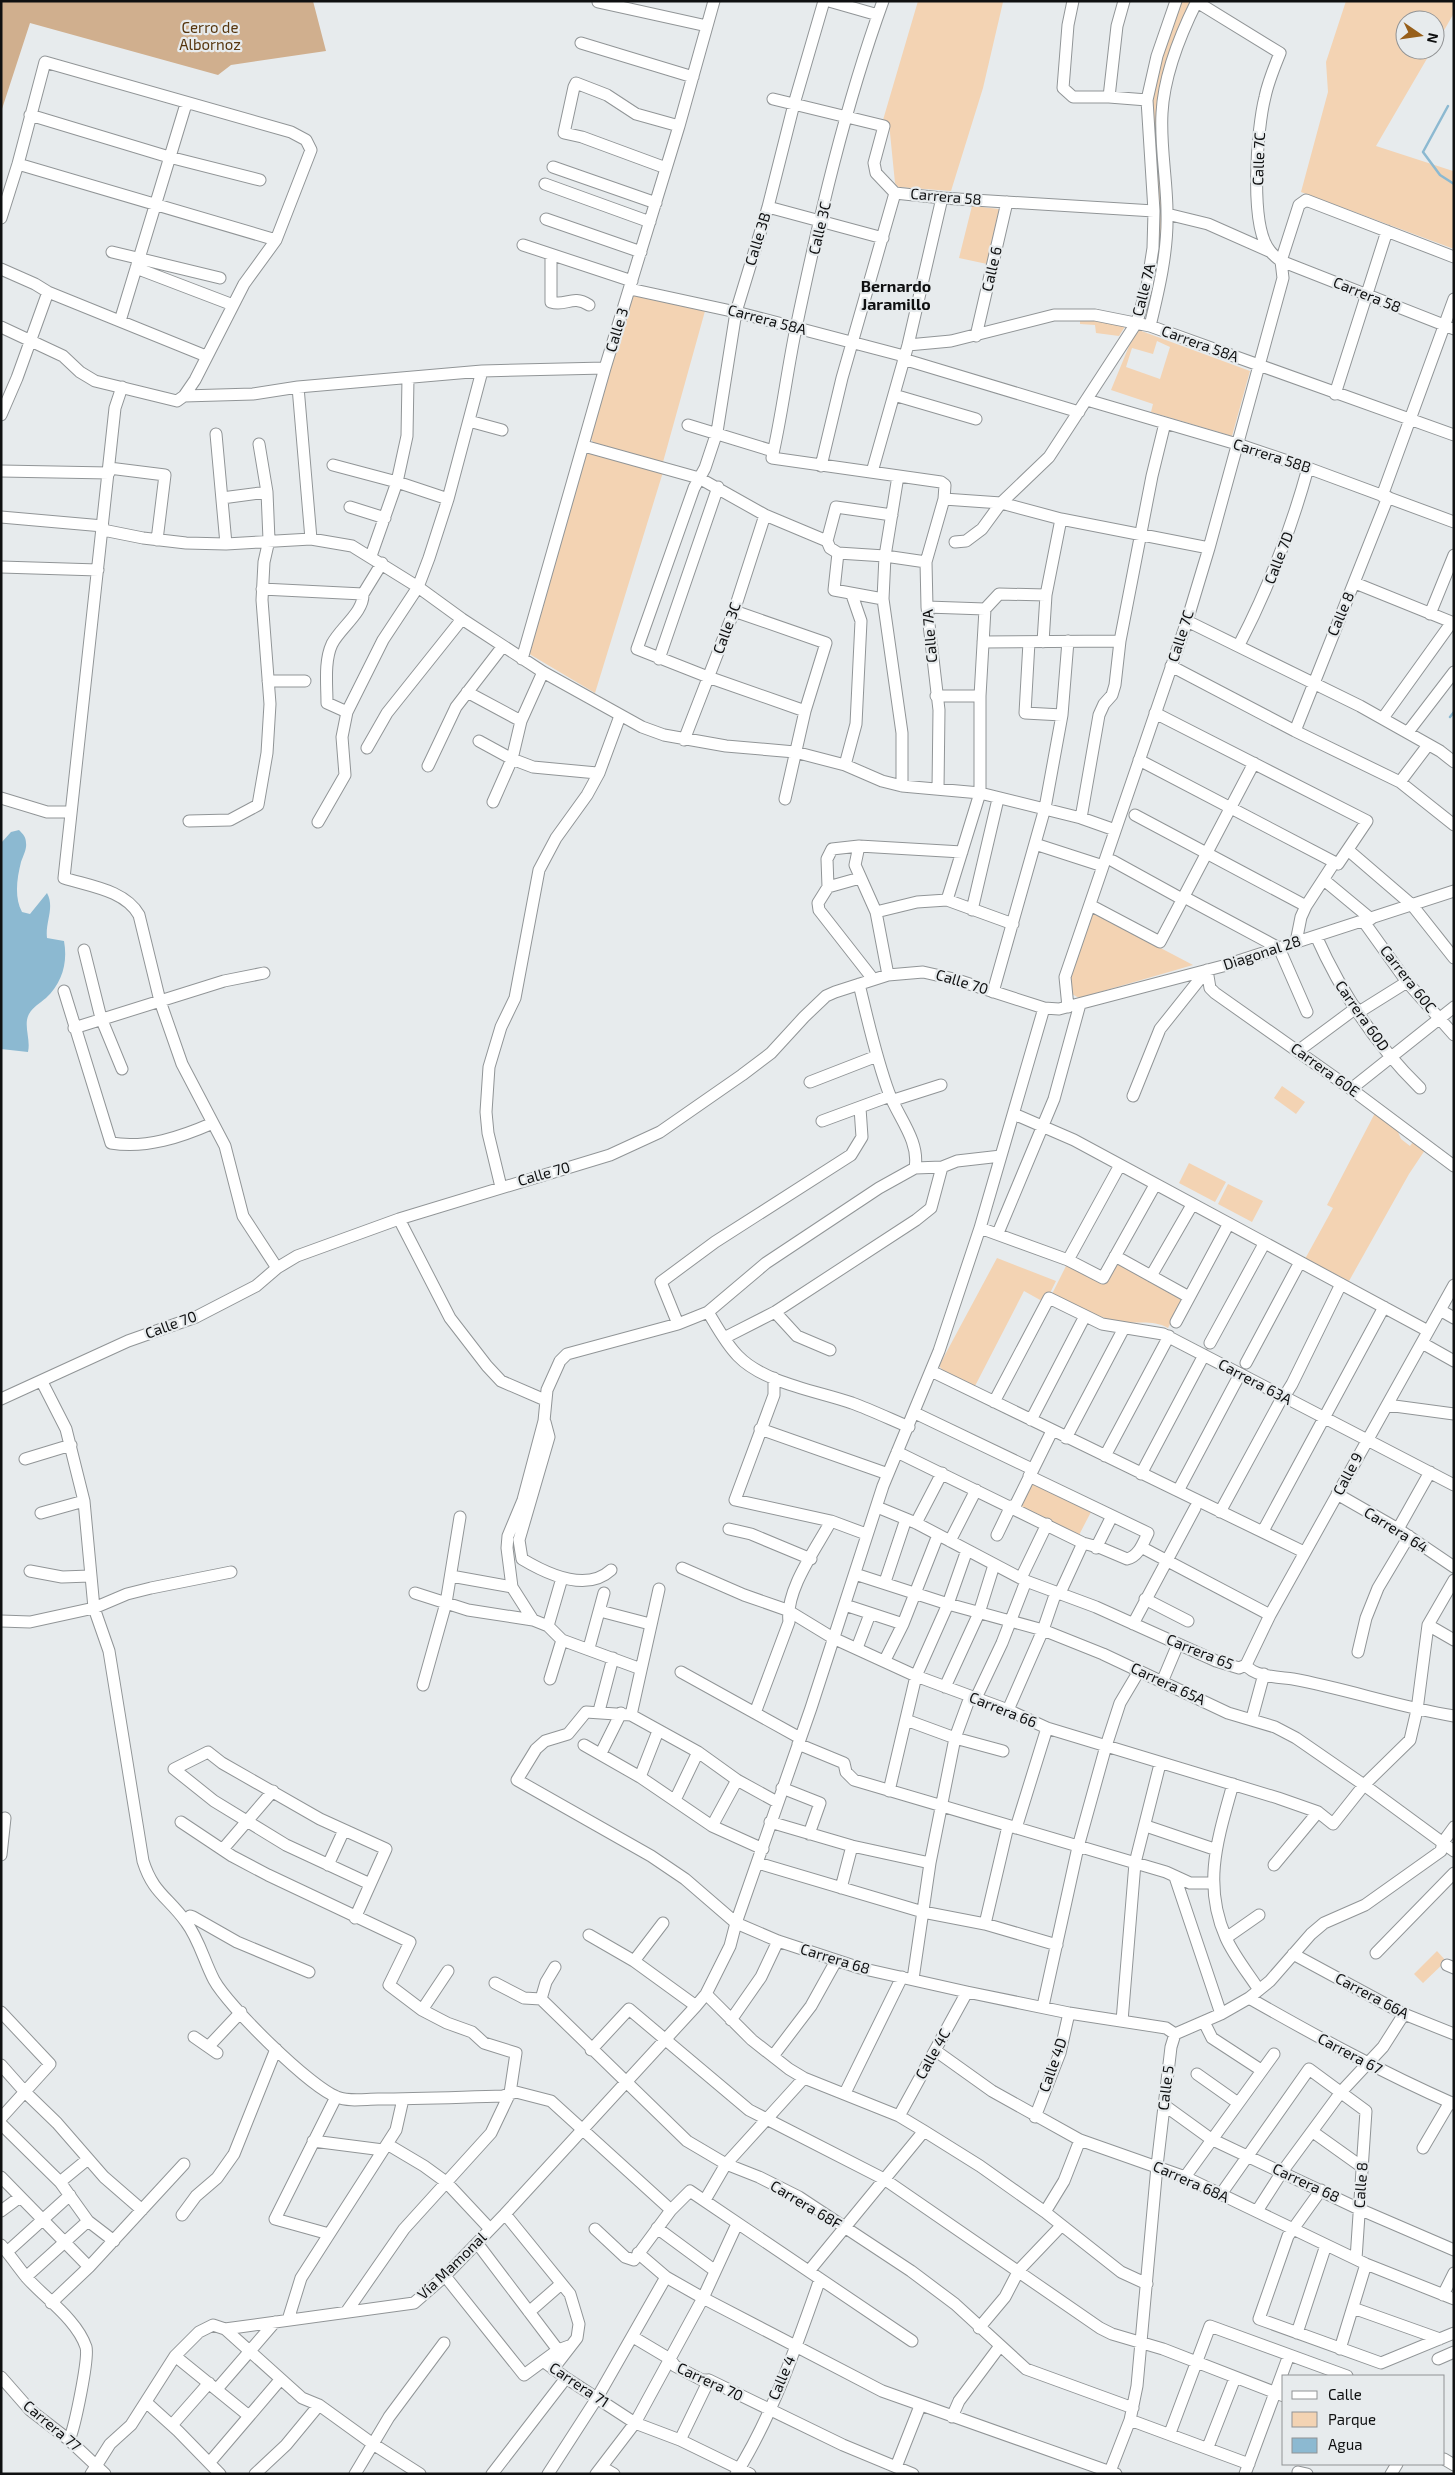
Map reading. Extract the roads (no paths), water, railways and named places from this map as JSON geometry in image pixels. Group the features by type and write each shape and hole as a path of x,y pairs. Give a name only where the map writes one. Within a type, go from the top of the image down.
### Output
{"street":[{"name":"Calle 3","path":"522,659 605,368 679,126 714,1"},
{"name":"Calle 3B","path":"659,658 637,649 698,478 704,468 717,432 736,312 768,207 794,104 824,1"},
{"path":"829,1 878,14"},
{"name":"Calle 3C","path":"772,454 796,328 821,222 847,116 882,1"},
{"path":"1073,1 1068,25 1063,88 1073,97 1147,100"},
{"path":"1109,97 1117,26 1124,1"},
{"name":"Calle 7A","path":"955,542 966,541 982,529 1001,503 1049,457 1137,322 1147,286 1153,248 1154,211 1147,100 1157,56 1176,1"},
{"path":"598,2 707,26"},
{"name":"Calle 7A","path":"1150,326 1163,264 1167,214 1162,114 1165,90 1176,50 1197,2"},
{"name":"Calle 7C","path":"1197,2 1280,53 1265,97 1259,138 1259,220 1269,251"},
{"path":"581,43 693,77"},
{"path":"1,218 18,164 45,62 186,104 291,132 306,140 311,150 276,240 244,284 184,396 177,401 95,381 80,372 63,356 30,338 1,327"},
{"path":"666,168 582,137 564,133 574,87 576,83 600,92 636,114 679,126"},
{"name":"Carrera 58","path":"773,99 884,126 874,163 876,173 895,192 942,198 1154,211"},
{"path":"120,321 186,104"},
{"path":"30,115 169,157 260,180"},
{"path":"18,164 276,240"},
{"path":"554,167 656,203"},
{"path":"545,184 650,222"},
{"path":"821,466 831,418 895,192"},
{"path":"872,472 905,353 942,198"},
{"name":"Calle 7C","path":"1074,1005 1064,977 1090,905 1108,864 1115,830 1187,621 1210,548 1283,278 1281,261 1299,205 1302,201 1306,200 1387,231"},
{"name":"Calle 6","path":"976,336 1007,202"},
{"path":"768,207 883,238"},
{"path":"1167,214 1208,224 1269,251 1281,261"},
{"path":"546,219 641,252"},
{"path":"1335,394 1387,231 1454,257"},
{"name":"Carrera 58A","path":"523,245 631,285 796,328 905,353 1079,412"},
{"path":"112,252 232,305"},
{"path":"551,255 550,302 554,304 577,299 588,306"},
{"name":"Carrera 58","path":"1281,261 1449,327"},
{"path":"138,264 220,278"},
{"path":"1,269 22,277 48,292 206,356"},
{"path":"1,415 17,378 48,292"},
{"name":"Calle 8","path":"1295,731 1312,683 1355,582 1411,420 1449,327 1454,299"},
{"name":"Carrera 58A","path":"905,353 933,344 976,336 1054,315 1095,315 1150,326 1335,394 1454,435"},
{"path":"184,396 254,394 298,387 482,371 605,368"},
{"path":"318,822 344,780 342,737 347,712 382,640 418,587 448,499 482,371"},
{"path":"371,556 398,482 407,436 408,378"},
{"path":"298,387 311,539"},
{"path":"122,388 115,408 64,878 124,898 133,904 139,915 160,1001 182,1064 225,1146 243,1216 277,1268"},
{"path":"894,395 976,419"},
{"name":"Carrera 58B","path":"1087,400 1237,444 1454,522"},
{"path":"469,420 502,430"},
{"path":"1081,818 1099,715 1104,704 1112,695 1115,685 1120,641 1152,476 1165,423"},
{"path":"688,425 717,432 772,454 821,466 898,476 885,556 883,599 902,733 902,786"},
{"path":"216,434 226,544"},
{"path":"189,820 230,820 258,806 270,716 262,589 264,562 269,540 267,492 259,444"},
{"path":"584,446 698,478 718,487 765,515 827,540"},
{"path":"333,466 398,482 448,499"},
{"name":"Calle 7D","path":"1239,645 1280,559 1296,514 1308,468"},
{"path":"1,471 109,470 165,475 157,540"},
{"name":"Calle 7A","path":"898,476 941,482 945,485 944,500 926,562 927,607 939,710 938,789"},
{"path":"718,487 659,658 708,678 805,711"},
{"path":"222,498 267,492"},
{"path":"944,500 1001,503 1061,519 1210,548"},
{"path":"350,507 385,518"},
{"path":"892,515 836,507 827,540 830,548 838,553 885,556 926,562"},
{"name":"Calle 3C","path":"684,740 734,611 765,515"},
{"path":"1,517 103,528 157,540 226,544 311,539 352,546 382,563 522,659 642,727 684,740 795,752 845,764 882,781 902,786 980,793 998,799 1045,808 1115,830"},
{"path":"1043,642 1046,595 1061,519"},
{"path":"838,553 834,590 852,595 883,599"},
{"path":"1430,614 1454,555"},
{"path":"347,712 327,703 329,654 332,644 359,608 363,594 382,563"},
{"path":"1,567 98,570"},
{"path":"1355,582 1453,623 1383,718"},
{"path":"262,589 363,594"},
{"path":"947,900 980,793 980,696 985,609 999,594 1046,595"},
{"path":"845,764 856,724 861,621 852,595"},
{"path":"927,607 985,609"},
{"path":"734,611 826,644 805,711 784,799"},
{"path":"367,748 387,713 462,619"},
{"path":"1187,621 1239,645 1383,718 1428,745 1440,750 1454,762"},
{"path":"993,992 1045,808 1062,715 1068,641"},
{"path":"983,642 1120,641"},
{"path":"1029,642 1025,713 1062,715"},
{"path":"428,766 456,707 503,646"},
{"path":"1171,666 1295,731 1400,782 1454,825"},
{"path":"493,802 512,759 521,721 543,672"},
{"path":"1408,732 1454,672"},
{"path":"268,681 304,681"},
{"path":"467,692 521,721"},
{"path":"936,696 980,696"},
{"path":"1139,760 1338,864 1367,821 1155,713"},
{"path":"501,1187 488,1133 486,1105 489,1067 501,1027 515,998 539,870 556,838 588,795 601,769 620,716"},
{"path":"479,741 512,759 533,767 598,773"},
{"path":"1400,782 1428,745"},
{"path":"1090,905 1160,942 1254,763"},
{"path":"1,798 47,812 71,812"},
{"path":"972,910 998,799"},
{"path":"1135,816 1306,906"},
{"path":"1035,844 1108,864 1183,898 1279,948 1308,1012"},
{"path":"873,979 819,910 818,903 828,887 827,859 832,849 859,846 962,852"},
{"path":"859,846 855,865 876,912 888,975"},
{"path":"1348,850 1412,905 1454,958"},
{"path":"1296,942 1301,917 1306,906 1334,862"},
{"path":"828,887 860,878"},
{"name":"Carrera 60C","path":"1324,880 1368,921 1406,982 1454,1035"},
{"name":"Diagonal 28","path":"1074,1005 1207,970 1368,921 1454,891"},
{"path":"876,912 917,902 947,900 1013,924"},
{"name":"Carrera 60D","path":"1316,936 1340,985 1357,1010 1390,1056 1420,1088"},
{"path":"84,950 101,1018 122,1070"},
{"path":"1133,1096 1160,1028 1207,970"},
{"name":"Carrera 60E","path":"1207,970 1210,988 1215,994 1351,1089 1454,1166"},
{"path":"74,1028 224,981 264,972"},
{"name":"Calle 70","path":"1,1399 42,1382 128,1341 196,1318 256,1286 277,1268 297,1256 399,1219 610,1155 660,1132 771,1053 826,996 888,975 909,972 931,972 1044,1008 1074,1005"},
{"path":"1298,1051 1357,1010 1406,982"},
{"path":"859,984 877,1056 892,1098 917,1155 915,1168"},
{"path":"64,991 111,1144 130,1146 149,1144 187,1135 213,1123"},
{"path":"998,1233 1043,1126 1062,1073 1074,1005"},
{"path":"1351,1089 1390,1056 1454,1007"},
{"name":"Vía Mamonal","path":"94,2469 110,2444 132,2425 175,2356 199,2332 213,2325 225,2329 414,2302 445,2276 505,2214 706,1994 730,1946 736,1922 763,1849 770,1822 845,1605 866,1534 888,1474 931,1372 980,1228 1044,1008"},
{"path":"810,1082 877,1056"},
{"path":"822,1121 892,1098 941,1085"},
{"path":"678,1324 661,1282 715,1242 851,1155 862,1136 860,1108"},
{"path":"1014,1114 1074,1140 1428,1332"},
{"path":"533,1620 512,1587 507,1548 508,1536 523,1500 544,1421 545,1400 560,1361 567,1354 678,1324 708,1312 766,1263 879,1188 915,1168 942,1167 957,1161 1001,1156"},
{"path":"1068,1260 1120,1165"},
{"path":"724,1338 775,1312 871,1251 932,1208 942,1167"},
{"path":"980,1228 1068,1260 1104,1278 1155,1185"},
{"path":"1151,1276 1192,1205"},
{"path":"399,1219 450,1318 486,1366 501,1381 545,1400"},
{"path":"1176,1322 1228,1225"},
{"path":"1210,1343 1264,1244"},
{"path":"1115,1256 1189,1297"},
{"path":"1246,1363 1300,1262"},
{"path":"1220,1512 1283,1396 1291,1387 1342,1284"},
{"name":"Calle 9","path":"1246,1664 1304,1552 1454,1285"},
{"name":"Carrera 63A","path":"994,1402 1050,1298 1102,1324 1124,1328 1140,1328 1169,1336 1454,1485"},
{"path":"1263,1531 1384,1307"},
{"path":"1440,1310 1454,1318"},
{"path":"708,1312 724,1338 739,1357 774,1378 852,1404 909,1427"},
{"path":"775,1312 797,1336 830,1350"},
{"path":"1031,1420 1085,1316"},
{"path":"1066,1438 1124,1328"},
{"path":"1105,1456 1169,1336"},
{"path":"1422,1343 1454,1361"},
{"path":"1141,1474 1204,1355"},
{"path":"931,1372 1304,1552"},
{"path":"1178,1491 1240,1374"},
{"path":"774,1378 774,1395 735,1500 832,1521 866,1534"},
{"path":"42,1382 66,1428 84,1501 94,1608 109,1651 129,1787 143,1861 149,1880 155,1889 186,1922 215,1982 276,2049 310,2082 336,2097 346,2099 403,2099 503,2096 510,2093 533,2095 551,2100 671,2210"},
{"path":"1387,1405 1454,1414"},
{"path":"897,1452 1083,1543 1128,1559 1141,1547 1148,1533 915,1413"},
{"path":"544,1421 548,1425 549,1437 520,1540 522,1559 562,1578 594,1581 611,1570"},
{"path":"760,1430 888,1474"},
{"path":"997,1534 1052,1431"},
{"path":"24,1459 71,1445"},
{"path":"1398,1529 1430,1472"},
{"path":"885,1582 911,1521 942,1473"},
{"path":"950,1541 976,1490"},
{"name":"Carrera 64","path":"1337,1494 1398,1529 1454,1567"},
{"path":"40,1513 84,1501"},
{"name":"Carrera 65","path":"877,1507 911,1521 1024,1579 1216,1661 1239,1668 1246,1664 1248,1668 1264,1674 1354,1693 1417,1710 1454,1716"},
{"path":"1133,1624 1195,1508"},
{"path":"1096,1548 1112,1516"},
{"path":"423,1685 446,1602 460,1517"},
{"path":"755,1713 788,1622 787,1610 793,1591 832,1521"},
{"path":"845,2093 907,1978 923,1912 930,1863 955,1738 1011,1620 1024,1579 1047,1524"},
{"path":"729,1529 751,1534 811,1559"},
{"path":"885,1660 903,1624 938,1535"},
{"path":"1358,1652 1366,1618 1378,1588 1409,1536"},
{"path":"1008,1710 1058,1593 1083,1543"},
{"path":"1141,1547 1270,1615"},
{"path":"889,1791 916,1676 948,1604 967,1550"},
{"path":"945,1687 979,1613 989,1561"},
{"name":"Carrera 66","path":"682,1568 744,1595 787,1610 833,1638 885,1660 916,1676 1008,1710 1047,1728 1160,1764 1233,1784 1318,1812 1333,1824 1364,1785"},
{"path":"30,1571 62,1577 90,1576"},
{"path":"1,1621 30,1622 94,1608 128,1594 231,1572"},
{"name":"Carrera 65A","path":"855,1574 885,1582 948,1604 1043,1630 1138,1670 1228,1713 1252,1718 1275,1727 1296,1738 1364,1785 1454,1851"},
{"path":"451,1576 512,1587"},
{"path":"548,1626 562,1578"},
{"path":"1364,1785 1408,1743 1417,1710 1428,1625 1454,1580"},
{"path":"601,1754 626,1714 642,1669 650,1624 659,1590"},
{"path":"415,1592 468,1610 533,1620 548,1626 562,1640 589,1648 642,1669"},
{"path":"589,1648 604,1593"},
{"path":"1145,1599 1188,1622"},
{"path":"845,1605 903,1624"},
{"path":"600,1611 650,1624"},
{"path":"857,1648 870,1614"},
{"path":"1428,1625 1454,1640"},
{"path":"550,1679 562,1640"},
{"path":"1162,1682 1178,1644"},
{"path":"613,1658 599,1711 626,1714 698,1752 737,1780 777,1802"},
{"path":"1043,2006 1058,1945 1078,1846 1106,1746 1120,1703 1138,1670"},
{"path":"681,1672 755,1713 799,1741 844,1763 846,1772 854,1780 1078,1846 1190,1883 1212,1883"},
{"path":"1252,1718 1264,1674"},
{"name":"Carrera 68","path":"599,1711 586,1712 568,1734 545,1741 536,1749 517,1780 651,1856 685,1879 736,1922 778,1941 836,1961 967,1992 1043,2006 1069,2013 1166,2028 1175,2034"},
{"path":"906,1720 955,1738 1003,1750"},
{"path":"985,1924 1012,1827 1047,1728"},
{"path":"640,1777 658,1731"},
{"path":"584,1746 640,1777 712,1826 763,1849"},
{"path":"355,1918 386,1849 320,1819 222,1763 208,1752 174,1769 214,1801 286,1845 370,1884"},
{"path":"675,1800 698,1752"},
{"path":"1122,2021 1135,1864 1160,1764"},
{"path":"712,1826 737,1780"},
{"path":"1233,1784 1214,1849 1212,1883 1226,1938 1259,1990"},
{"path":"782,1788 820,1802 809,1834"},
{"path":"223,1849 273,1791"},
{"path":"1274,1865 1318,1812"},
{"path":"1,1855 5,1818"},
{"path":"181,1822 268,1875 355,1918 410,1942 389,1984 422,2010 447,2023 472,2032 484,2043 516,2053 510,2093 491,2133 398,2237 348,2311"},
{"path":"770,1822 852,1846 930,1863"},
{"path":"1146,1826 1214,1849"},
{"path":"1175,2034 1221,2014 1259,1990 1284,1966 1310,1934 1324,1923 1365,1905 1436,1855 1443,1848 1443,1842 1454,1827"},
{"path":"328,1865 344,1830"},
{"path":"841,1888 852,1846"},
{"path":"758,1863 923,1912 985,1924 1058,1945"},
{"path":"1376,1953 1454,1873"},
{"path":"1175,1877 1221,2014"},
{"path":"1226,1938 1259,1915"},
{"path":"186,1922 190,1916 193,1917 237,1942 309,1972"},
{"path":"634,1961 663,1923"},
{"path":"589,1935 634,1961 696,2006"},
{"path":"731,2020 761,1977 778,1941"},
{"name":"Carrera 66A","path":"1293,1954 1404,2014 1454,2034"},
{"path":"772,2056 811,2006 836,1961"},
{"path":"495,1983 524,1998 541,1999 546,1982 556,1967"},
{"path":"422,2010 448,1970"},
{"name":"Calle 4C","path":"899,2116 967,1992"},
{"path":"706,1994 752,2040 804,2078 899,2116 924,2131 980,2166 1046,2212 1061,2226 1121,2272 1147,2284"},
{"name":"Carrera 67","path":"1248,1998 1401,2081 1452,2103"},
{"name":"Carrera 68F","path":"541,1999 687,2140 726,2164 759,2177 799,2197 948,2299 1026,2369 1133,2408"},
{"path":"592,2050 629,2009 749,2110 884,2179 1019,2270 1100,2328 1279,2394 1247,2469 1208,2448 1130,2420"},
{"path":"1,2012 50,2064 1,2118"},
{"path":"194,2037 213,2049 241,2012"},
{"name":"Calle 4D","path":"1035,2117 1060,2052 1069,2013"},
{"path":"1257,2212 1282,2172 1341,2092 1370,2064 1404,2014"},
{"path":"1204,2022 1212,2038 1261,2070"},
{"name":"Calle 5","path":"1111,2473 1133,2408 1147,2284 1157,2166 1171,2047 1175,2034"},
{"path":"182,2215 196,2196 217,2178 234,2154 276,2049"},
{"name":"Carrera 68A","path":"936,2051 992,2091 1035,2117 1080,2140 1185,2177 1361,2262 1448,2297"},
{"path":"1185,2177 1274,2054"},
{"path":"1,2065 25,2092 57,2122 88,2160 142,2210"},
{"path":"1221,2194 1309,2069 1341,2092"},
{"path":"1197,2074 1238,2103"},
{"path":"705,2200 726,2164 804,2078"},
{"name":"Calle 8","path":"1340,2348 1354,2308 1361,2262 1359,2209 1366,2111 1341,2092"},
{"path":"329,2234 275,2219 336,2097"},
{"path":"288,2320 301,2278 385,2147 399,2122 403,2099"},
{"path":"1423,2148 1452,2103"},
{"name":"Carrera 68","path":"1164,2105 1211,2139 1359,2209 1454,2250"},
{"path":"1,2124 60,2182 88,2221 114,2241"},
{"path":"809,2271 843,2227 924,2131"},
{"path":"1313,2132 1362,2167"},
{"path":"1046,2212 1064,2181 1080,2140"},
{"path":"313,2141 385,2147 424,2166 446,2182 490,2229"},
{"path":"60,2182 88,2160"},
{"path":"51,2304 114,2241 184,2164"},
{"path":"1,2177 89,2267"},
{"path":"1321,2190 1288,2236 1259,2319 1381,2363 1454,2333"},
{"path":"595,2229 625,2257 634,2260 656,2228 690,2191 912,2341"},
{"path":"70,2195 43,2220 4,2248 26,2277 81,2336 87,2356 82,2375 76,2426 70,2440"},
{"path":"1,2211 20,2197"},
{"path":"505,2214 570,2294 579,2324 576,2338 553,2369"},
{"path":"26,2277 88,2221"},
{"path":"614,2474 599,2471 635,2422 703,2298 714,2270 737,2224"},
{"path":"980,2328 1004,2297 1019,2270 1061,2226"},
{"path":"656,2228 714,2270"},
{"path":"477,2243 558,2350"},
{"path":"1297,2333 1326,2245"},
{"path":"638,2253 666,2277 703,2298 882,2391 1111,2473"},
{"path":"1448,2297 1454,2272"},
{"name":"Carrera 71","path":"445,2276 524,2375 543,2361 635,2422 680,2440 742,2472"},
{"path":"548,2474 597,2398 666,2277"},
{"name":"Calle 4","path":"742,2472 796,2346 820,2279"},
{"path":"529,2312 561,2284"},
{"path":"1354,2308 1440,2339"},
{"path":"172,2425 250,2352 275,2322"},
{"path":"1170,2433 1210,2326 1344,2375"},
{"path":"225,2329 302,2398 318,2404 415,2472"},
{"name":"Carrera 70","path":"633,2337 670,2359 675,2366 702,2380 709,2380 768,2410 913,2474"},
{"path":"355,2474 389,2418 444,2343"},
{"path":"543,2361 558,2350 572,2344"},
{"path":"952,2417 959,2400 1000,2346"},
{"path":"1438,2358 1454,2352"},
{"path":"175,2356 249,2416"},
{"path":"1284,2375 1289,2356"},
{"name":"Carrera 77","path":"1,2377 30,2410 70,2440 94,2469 105,2474"},
{"path":"492,2474 566,2378"},
{"path":"1208,2448 1235,2378"},
{"path":"210,2462 280,2380"},
{"path":"680,2440 709,2380"},
{"path":"147,2403 172,2425 220,2474"},
{"path":"255,2474 286,2445 318,2404"},
{"path":"896,2467 920,2406"}],"water":[{"path":"19,830 25,837 26,845 17,881 19,906 22,912 30,914 47,893 50,910 47,938 64,941 65,949 64,965 60,979 52,992 32,1009 27,1018 28,1052 1,1049 1,843 11,832"}],"waterway":[{"path":"1448,106 1423,152 1440,175 1454,184"},
{"path":"1450,717 1454,712"}],"district":[{"name":"Bernardo Jaramillo","path":"896,295"}],"park label":[{"name":"Cerro de Albornoz","path":"210,36"}]}
